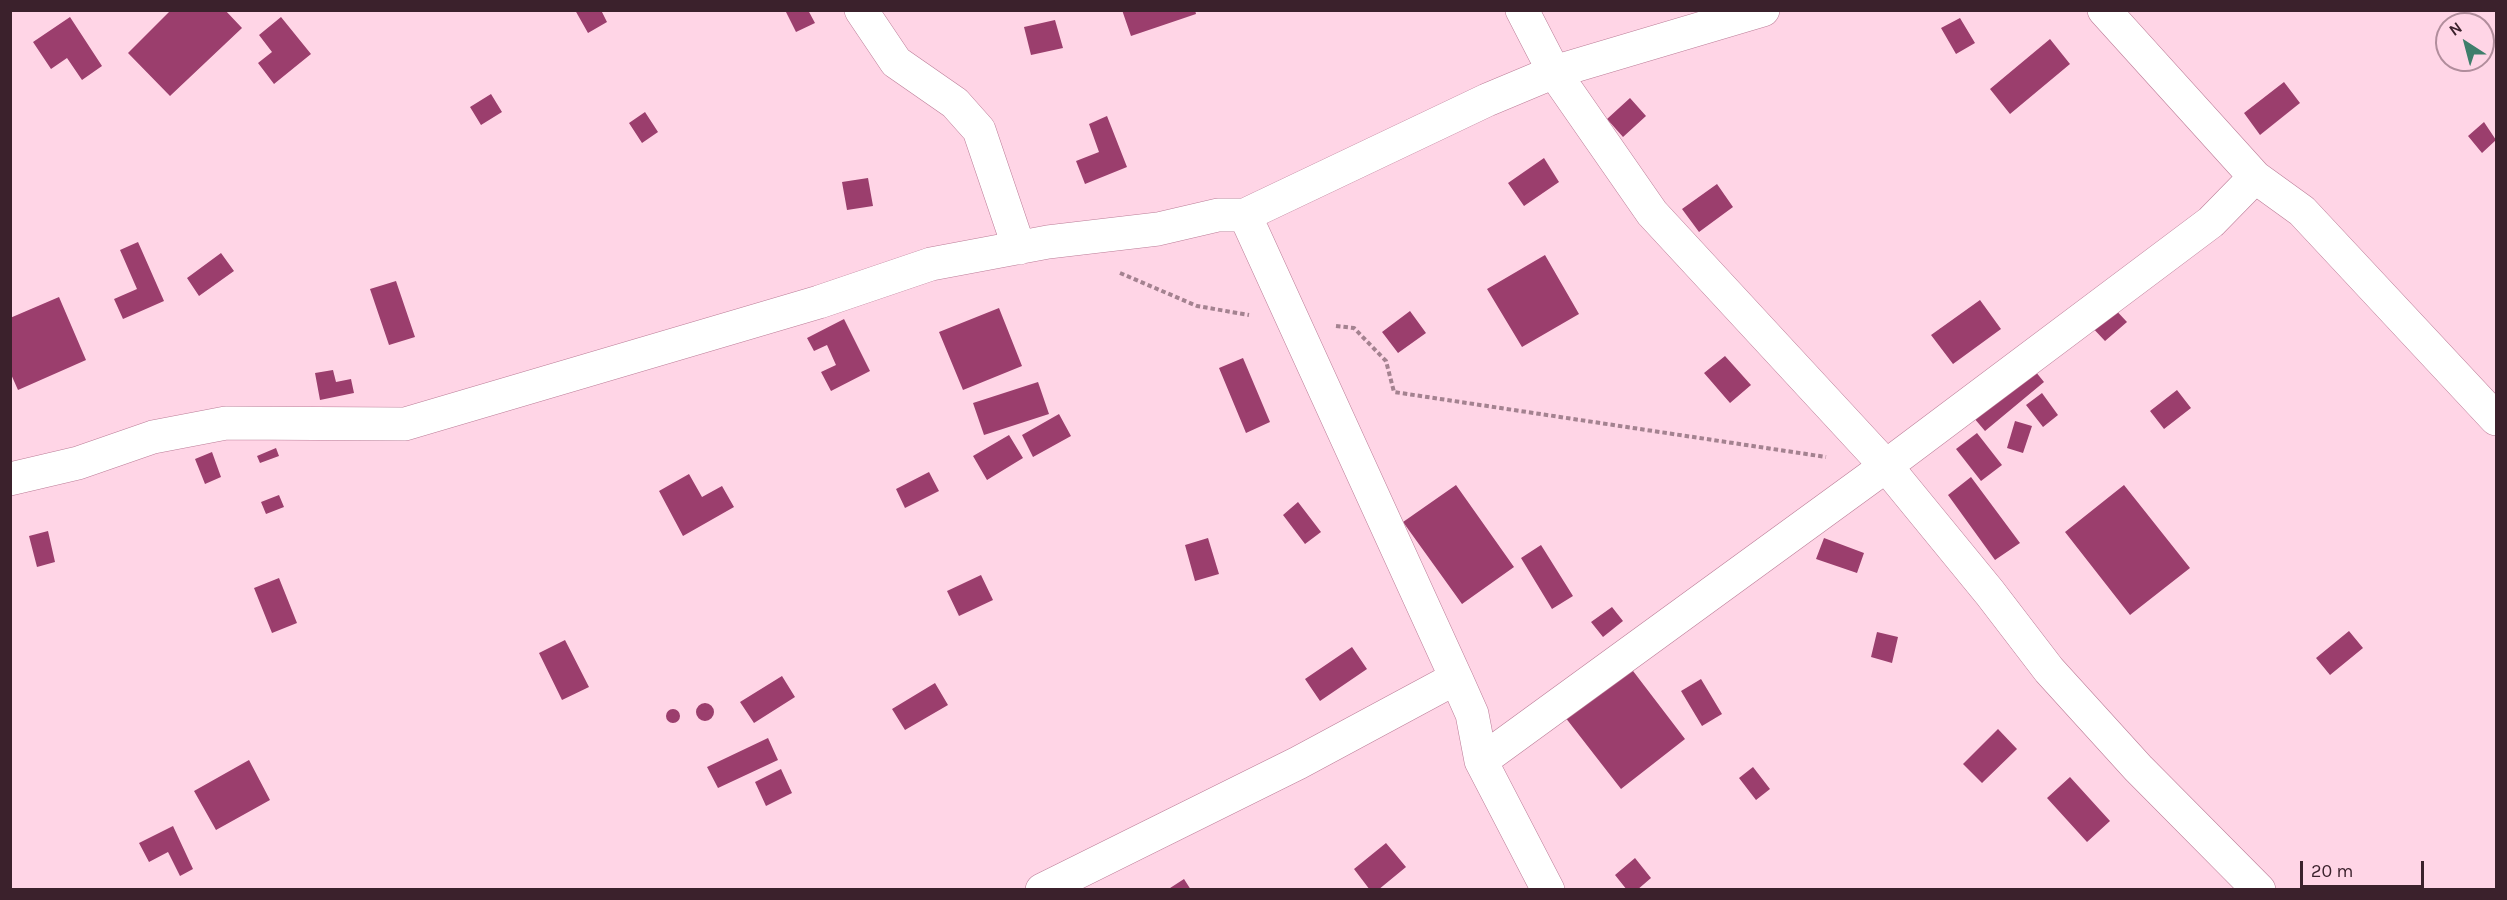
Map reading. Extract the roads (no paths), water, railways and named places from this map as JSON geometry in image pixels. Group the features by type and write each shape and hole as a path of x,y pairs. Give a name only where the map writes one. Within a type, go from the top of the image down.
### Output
{"street":[{"path":"861,10 896,62 955,103 979,130 1019,248"},
{"path":"1522,10 1554,72 1652,213 1886,466 1990,593 2049,670 2138,768 2259,890"},
{"path":"10,479 78,463 153,437 226,423 405,424 819,303 931,264 1019,248 1158,229 1218,215 1245,215 1487,100 1554,72 1763,10"},
{"path":"2104,10 2255,177 2302,211 2496,419"},
{"path":"1480,761 1886,466 2211,222 2255,177"},
{"path":"1245,215 1292,323 1316,369 1472,714 1480,761 1548,890"},
{"path":"1042,890 1298,763 1456,678"}]}
